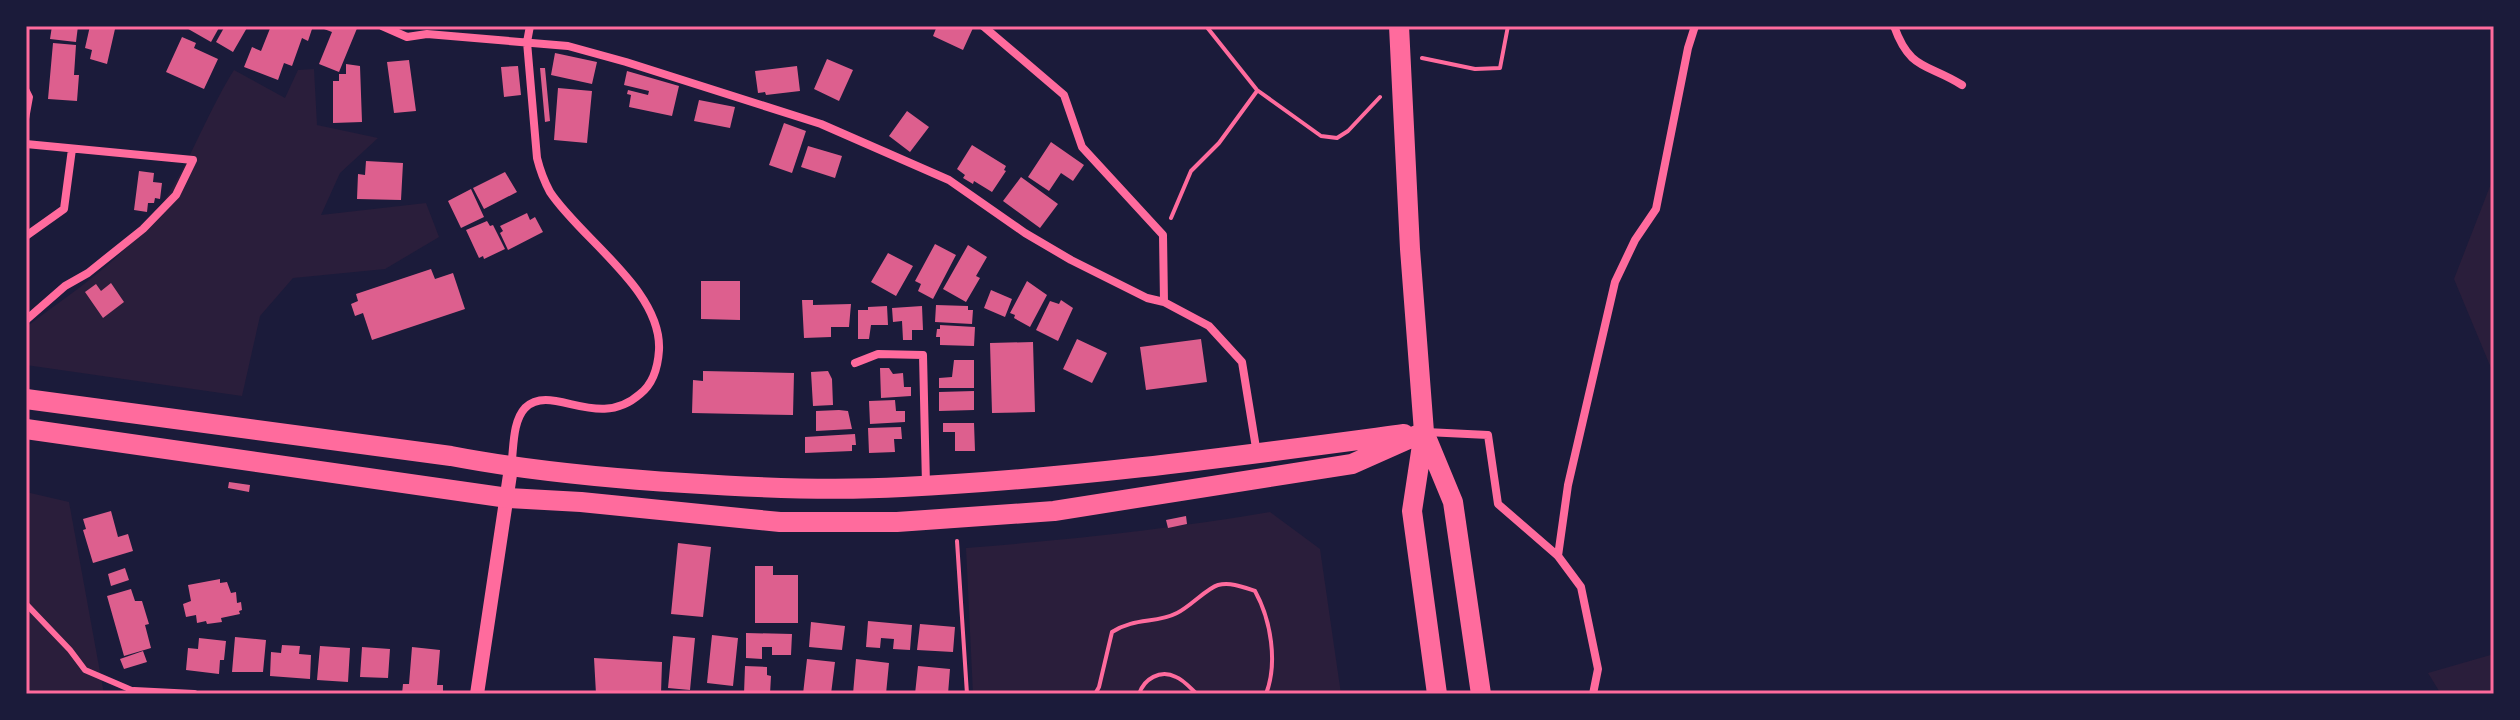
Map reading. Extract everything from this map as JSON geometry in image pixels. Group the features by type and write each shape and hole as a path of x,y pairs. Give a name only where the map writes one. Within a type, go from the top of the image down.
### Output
{"main road":[{"path":"1399,26 1410,249 1424,432 1412,511 1437,694"},
{"path":"26,399 583,477 786,489 926,486 1055,475 1257,454 1424,432"},
{"path":"26,429 508,498 581,502 780,522 897,522 1038,512 1352,464 1424,432"},
{"path":"1424,432 1453,502 1481,694"}],"street":[{"path":"382,26 407,37 427,34 568,46 821,124 949,180 1025,233 1071,260 1209,326 1242,362 1257,454"},
{"path":"477,694 517,421 531,404 550,399 603,410 627,404 645,390 653,378 659,351 656,325 637,290 546,185 537,158 527,42 530,26"},
{"path":"983,26 1064,95 1082,147 1163,235 1164,302"},
{"path":"1558,556 1568,485 1615,282 1635,240 1656,209 1695,26"},
{"path":"1894,26 1901,45 1918,64 1962,85"},
{"path":"26,144 193,160 176,195 143,229 88,273 65,286 26,320"},
{"path":"26,236 64,209 72,149"},
{"path":"855,363 878,354 923,355 926,486"},
{"path":"1424,432 1488,435 1498,504 1558,556 1581,587 1598,669 1593,694"},
{"path":"134,693 194,694"}],"lane":[{"path":"26,89 30,97 26,119"},
{"path":"26,604 85,670 134,693"}],"path":[{"path":"1206,26 1257,90 1321,136 1337,138 1348,131 1401,78"},
{"path":"1400,53 1475,69 1500,68 1508,26"},
{"path":"1163,235 1191,171 1219,143 1257,90"},
{"path":"957,540 967,694"},
{"path":"1095,694 1112,632 1139,620 1175,615 1214,586 1225,584 1255,591 1263,606 1272,675 1266,694"},
{"path":"1139,694 1142,685 1151,677 1162,675 1176,676 1197,694"}],"shaded area":[{"path":"314,69 317,125 378,138 340,173 321,215 426,203 439,237 385,269 293,278 260,316 242,396 26,365 26,327 108,264 151,220 175,184 234,70 285,98 298,70"},
{"path":"2494,176 2494,375 2454,279"},
{"path":"26,492 69,502 104,694 26,694"},
{"path":"1270,512 1320,549 1341,694 973,694 966,548 1194,524"},
{"path":"2494,654 2494,694 2441,694 2428,673"}],"building":[{"path":"52,26 78,26 76,42 50,39"},
{"path":"90,26 115,29 107,64 90,59 92,50 85,48"},
{"path":"183,26 220,26 211,42"},
{"path":"225,26 248,26 233,52 216,42"},
{"path":"271,26 313,26 308,41 302,38 292,66 284,63 278,80 244,67 252,47 261,51"},
{"path":"316,26 358,26 339,72 319,64 332,32"},
{"path":"937,26 973,28 963,50 933,36"},
{"path":"182,37 196,43 194,48 218,59 204,89 166,72"},
{"path":"53,43 76,45 74,75 79,75 77,101 48,99"},
{"path":"555,53 597,62 592,84 551,75"},
{"path":"827,59 853,70 839,101 814,89"},
{"path":"409,60 416,111 394,113 387,62"},
{"path":"346,64 360,66 362,122 333,123 333,81 339,81 339,74 346,74"},
{"path":"518,66 521,95 504,97 501,67"},
{"path":"797,66 800,91 758,93 755,71"},
{"path":"540,68 545,68 550,121 545,122"},
{"path":"627,71 679,86 672,116 629,107 631,95 627,94 628,90 648,95 649,91 624,85"},
{"path":"558,88 592,91 587,143 554,140"},
{"path":"699,100 735,107 730,128 694,121"},
{"path":"907,111 929,127 910,152 889,136"},
{"path":"784,123 806,131 792,173 769,165"},
{"path":"1051,142 1084,165 1073,181 1061,173 1049,191 1028,177"},
{"path":"972,145 1006,166 992,192 963,178 965,175 957,169"},
{"path":"808,146 842,156 835,178 801,167"},
{"path":"366,161 403,163 401,200 357,199 358,174 365,175"},
{"path":"139,171 154,173 153,182 162,183 160,199 155,198 154,203 148,203 147,212 134,210"},
{"path":"505,172 517,192 484,209 473,188"},
{"path":"1021,177 1058,204 1040,228 1003,201"},
{"path":"471,189 484,217 461,228 448,201"},
{"path":"527,213 530,220 535,217 543,232 508,250 500,226"},
{"path":"487,221 490,226 493,225 505,249 484,259 483,256 479,258 466,230"},
{"path":"935,244 956,255 933,299 918,291 921,284 915,281"},
{"path":"968,245 987,257 976,276 980,278 966,302 943,289"},
{"path":"888,253 913,266 896,296 871,282"},
{"path":"431,269 435,279 453,273 465,309 372,340 363,313 355,316 351,304 358,301 356,294"},
{"path":"701,281 740,281 740,320 701,319"},
{"path":"1027,281 1047,295 1030,327 1010,313"},
{"path":"111,283 124,302 103,318 85,292 96,284 101,291"},
{"path":"991,290 1012,299 1005,317 984,308"},
{"path":"802,300 813,300 813,305 851,304 849,327 831,327 831,337 804,338"},
{"path":"1061,300 1073,308 1058,341 1036,330 1050,301 1059,304"},
{"path":"936,305 968,306 968,310 973,310 972,324 935,322"},
{"path":"887,306 888,325 871,325 869,339 858,339 858,310"},
{"path":"922,306 923,330 912,330 912,340 903,340 902,321 893,322 892,308"},
{"path":"940,325 975,327 974,346 940,345 940,337 936,337"},
{"path":"1077,339 1107,353 1092,383 1063,369"},
{"path":"1201,339 1207,382 1146,390 1140,347"},
{"path":"1033,342 1035,412 992,413 990,343"},
{"path":"954,360 974,360 974,388 939,388 939,378 952,377"},
{"path":"880,368 889,368 893,374 903,373 904,387 911,387 911,396 881,398"},
{"path":"703,371 794,373 793,415 692,413 693,380 703,381"},
{"path":"828,371 832,379 833,405 813,406 811,372"},
{"path":"974,391 974,410 939,411 939,392"},
{"path":"895,400 896,411 905,411 905,422 870,424 869,401"},
{"path":"816,411 848,411 852,429 816,431"},
{"path":"943,423 974,423 975,451 955,451 955,432 943,432"},
{"path":"901,427 902,439 894,439 895,452 869,453 868,428"},
{"path":"855,434 856,445 852,445 852,451 805,453 805,437"},
{"path":"229,482 250,485 249,492 228,488"},
{"path":"111,511 118,537 128,534 133,551 93,563 83,530 86,529 83,519"},
{"path":"1186,516 1187,524 1168,528 1166,520"},
{"path":"678,543 711,547 703,617 671,614"},
{"path":"755,566 773,566 773,575 798,575 798,623 755,623"},
{"path":"125,568 129,580 111,586 108,574"},
{"path":"220,579 220,583 227,582 231,593 236,592 237,603 241,602 240,614 221,618 222,622 207,624 206,621 197,623 196,615 186,617 183,604 191,601 188,585"},
{"path":"131,589 135,601 142,601 149,624 145,625 151,648 124,656 107,596"},
{"path":"868,621 912,625 910,650 893,649 894,639 881,638 880,648 866,647"},
{"path":"811,622 845,626 842,650 809,647"},
{"path":"920,624 955,627 953,652 917,650"},
{"path":"746,633 792,634 791,655 772,655 772,647 762,647 762,659 746,658"},
{"path":"712,635 738,638 733,686 707,683"},
{"path":"673,636 695,638 690,690 668,688"},
{"path":"235,637 266,640 263,672 232,672"},
{"path":"199,638 226,641 219,674 186,670 188,648 198,649"},
{"path":"282,645 300,646 299,654 311,655 310,679 270,676 271,652 281,653"},
{"path":"320,646 350,648 348,682 317,680"},
{"path":"362,647 390,649 388,678 360,677"},
{"path":"412,647 440,650 437,685 443,685 443,694 402,694 403,684 409,684"},
{"path":"143,651 147,662 124,669 120,659"},
{"path":"594,658 662,662 661,694 596,694"},
{"path":"807,659 835,662 831,694 803,694"},
{"path":"856,659 889,663 886,694 853,694"},
{"path":"745,666 767,667 767,675 771,676 770,694 744,694"},
{"path":"918,666 950,669 948,694 915,694"}]}
